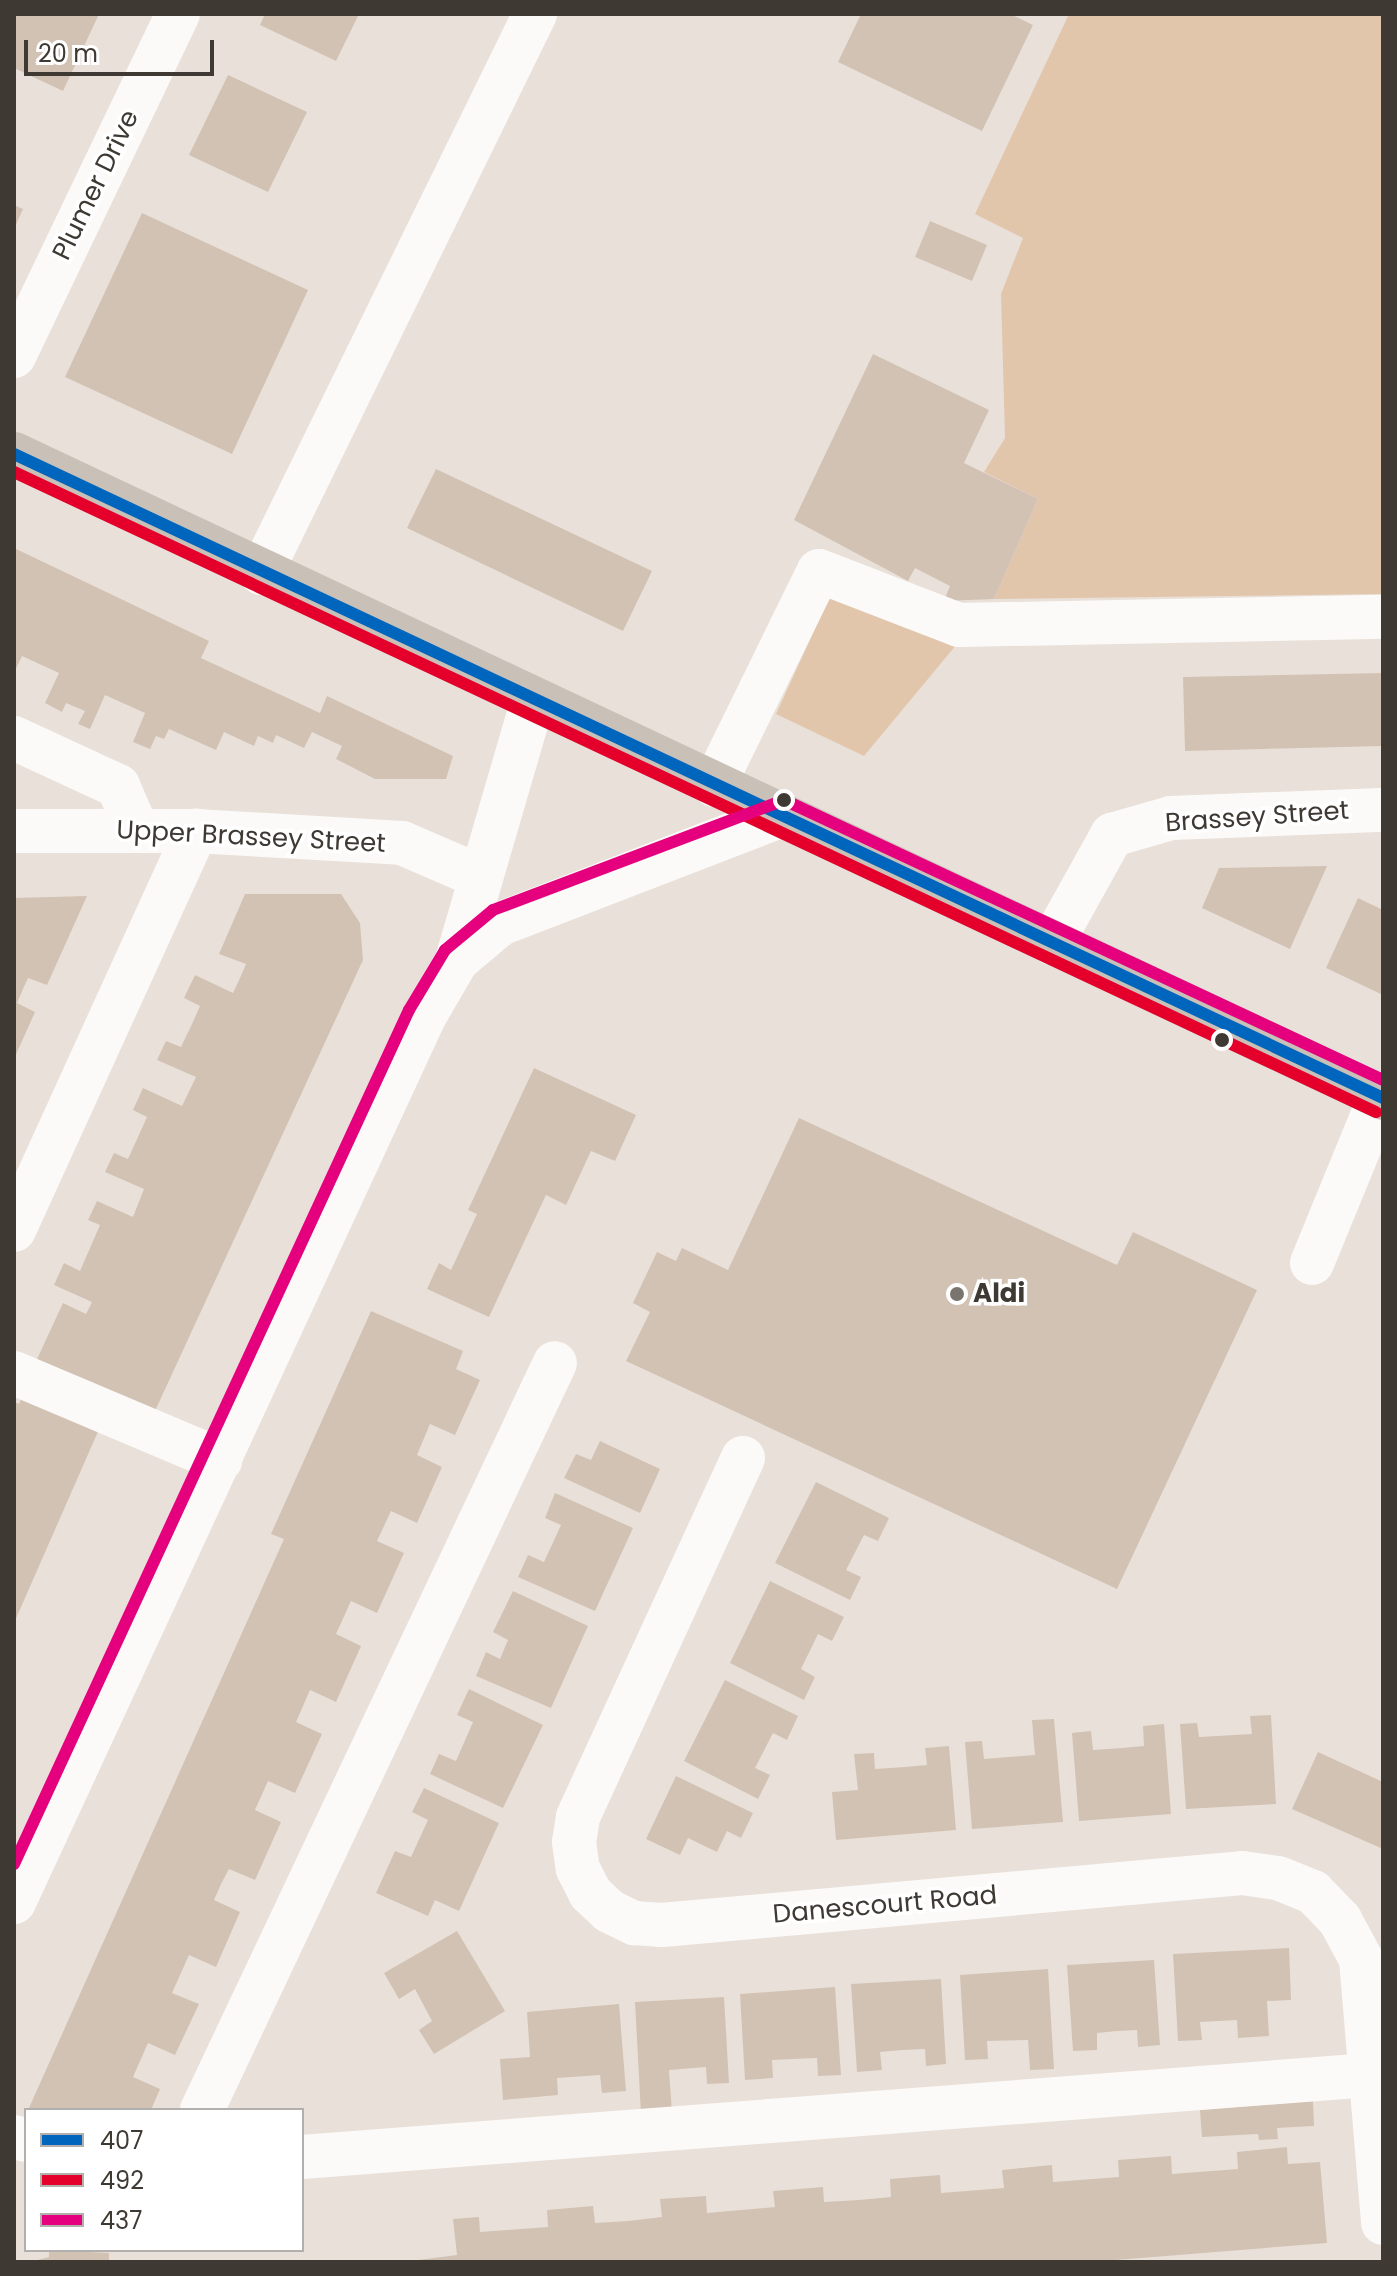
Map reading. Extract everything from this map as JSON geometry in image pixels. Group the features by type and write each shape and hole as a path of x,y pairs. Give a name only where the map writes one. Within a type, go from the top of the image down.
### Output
{"main road":[{"path":"14,454 261,573 1382,1097"}],"street":[{"name":"Plumer Drive","path":"14,356 178,14"},
{"path":"261,573 535,14"},
{"path":"714,785 819,571 959,625 1383,617"},
{"path":"14,1902 424,1017 457,960 533,700"},
{"path":"14,738 118,786 137,830"},
{"name":"Brassey Street","path":"1052,943 1112,835 1171,818 1383,810"},
{"path":"457,960 500,924 780,816"},
{"name":"Upper Brassey Street","path":"14,831 196,831 402,843 481,877"},
{"path":"14,1230 196,831"},
{"path":"1312,1263 1382,1097"},
{"path":"203,2108 555,1363"},
{"path":"14,1373 220,1460"},
{"name":"Danescourt Road","path":"743,1458 578,1817 574,1842 578,1869 590,1893 609,1911 634,1923 662,1925 1242,1873 1278,1878 1313,1892 1340,1920 1361,1959 1378,2075 1383,2223"},
{"path":"304,2157 1378,2075"}],"shaded area":[{"path":"1069,14 1383,14 1383,594 994,599 1038,499 984,472 1005,438 1001,294 1023,238 975,214"},
{"path":"831,594 962,638 864,756 776,714"}],"building":[{"path":"14,14 99,14 63,91 14,68"},
{"path":"265,14 359,14 336,61 260,25"},
{"path":"861,14 1010,14 1033,25 982,131 838,62"},
{"path":"228,75 307,112 268,192 189,155"},
{"path":"14,205 23,209 14,229"},
{"path":"142,213 308,290 232,454 65,377"},
{"path":"930,221 987,245 972,281 915,257"},
{"path":"873,354 989,410 964,463 1038,499 994,599 944,601 950,586 915,568 908,581 794,520"},
{"path":"436,469 652,571 623,631 407,528"},
{"path":"14,548 209,641 201,658 320,713 327,696 453,756 446,779 375,779 336,759 342,746 312,732 304,748 276,735 273,743 258,736 254,746 224,732 216,750 169,729 164,739 156,736 150,749 133,742 145,713 105,695 90,729 78,724 85,711 66,703 62,712 45,703 59,673 22,656 14,673"},
{"path":"1383,673 1383,746 1185,751 1183,677"},
{"path":"1327,866 1290,949 1202,908 1219,868"},
{"path":"245,894 341,894 360,923 363,960 149,1424 32,1370 63,1303 86,1314 92,1302 54,1285 64,1263 80,1271 100,1225 88,1220 97,1201 133,1217 144,1189 105,1172 114,1153 128,1159 147,1117 133,1110 143,1088 182,1106 196,1077 157,1060 166,1041 181,1047 192,1024 200,1006 184,998 195,975 233,993 246,964 219,954"},
{"path":"87,896 47,985 28,978 23,989 17,1003 35,1012 14,1059 14,898"},
{"path":"1358,898 1383,910 1383,995 1326,968"},
{"path":"534,1068 636,1115 615,1161 591,1151 566,1205 546,1195 489,1317 427,1289 439,1263 451,1270 477,1214 468,1210"},
{"path":"799,1118 1117,1265 1133,1232 1257,1290 1117,1589 626,1361 650,1312 633,1303 657,1252 676,1261 682,1248 728,1270"},
{"path":"371,1311 463,1351 456,1369 480,1380 455,1435 430,1424 417,1455 442,1467 417,1523 391,1511 377,1541 404,1553 377,1613 351,1601 336,1634 361,1646 336,1702 310,1690 296,1722 322,1734 295,1793 268,1781 255,1810 281,1822 255,1880 229,1869 221,1884 214,1900 240,1912 216,1967 189,1955 172,1993 199,2004 175,2055 148,2043 133,2077 160,2089 152,2108 29,2108 284,1539 271,1534"},
{"path":"28,1384 104,1418 14,1623 14,1402 19,1404"},
{"path":"600,1441 660,1469 640,1513 564,1478 576,1454 591,1460"},
{"path":"816,1482 889,1518 878,1541 864,1535 846,1570 861,1577 850,1600 775,1563"},
{"path":"555,1493 633,1528 595,1611 518,1577 528,1555 544,1562 561,1525 545,1518"},
{"path":"770,1581 844,1617 832,1641 818,1634 801,1669 815,1677 804,1700 730,1663"},
{"path":"513,1591 588,1626 551,1708 476,1676 486,1652 500,1659 508,1640 493,1632"},
{"path":"725,1680 798,1716 787,1740 773,1733 755,1768 770,1775 758,1799 684,1761"},
{"path":"469,1689 543,1725 503,1808 430,1774 439,1754 456,1761 473,1722 457,1715"},
{"path":"1271,1715 1276,1804 1186,1809 1180,1724 1197,1723 1199,1737 1252,1734 1250,1716"},
{"path":"1054,1719 1063,1822 972,1829 965,1742 982,1741 984,1759 1035,1755 1032,1720"},
{"path":"1164,1724 1171,1814 1079,1821 1072,1733 1091,1731 1093,1750 1144,1746 1143,1726"},
{"path":"949,1746 956,1830 836,1840 832,1792 858,1790 854,1754 874,1753 875,1769 905,1767 927,1765 925,1748"},
{"path":"1318,1752 1383,1782 1383,1849 1292,1809"},
{"path":"676,1776 753,1813 741,1838 727,1831 717,1852 688,1838 680,1855 646,1839"},
{"path":"424,1788 499,1823 459,1911 435,1900 428,1916 376,1893 395,1851 411,1857 428,1820 412,1812"},
{"path":"457,1931 505,2011 434,2054 419,2030 432,2021 415,1989 399,1999 384,1973"},
{"path":"1289,1948 1291,2000 1267,2001 1269,2036 1238,2038 1237,2020 1218,2021 1200,2022 1202,2040 1178,2041 1173,1954"},
{"path":"1154,1960 1160,2045 1138,2047 1137,2030 1117,2031 1097,2033 1097,2050 1073,2051 1067,1965"},
{"path":"1048,1969 1054,2069 1030,2070 1028,2040 987,2041 988,2059 965,2060 960,1975"},
{"path":"941,1979 946,2064 926,2066 925,2049 902,2050 880,2052 882,2070 857,2072 851,1984"},
{"path":"835,1987 841,2075 818,2076 817,2058 772,2060 773,2078 745,2080 740,1994"},
{"path":"724,1997 729,2083 707,2084 706,2067 669,2070 672,2112 641,2114 635,2002"},
{"path":"619,2004 626,2091 602,2093 600,2075 557,2078 558,2095 503,2100 500,2059 530,2057 527,2012"},
{"path":"1313,2101 1314,2126 1277,2128 1278,2139 1259,2140 1258,2134 1202,2137 1200,2110"},
{"path":"1287,2147 1288,2164 1320,2162 1327,2243 1091,2262 402,2262 457,2255 453,2219 479,2217 480,2232 548,2227 547,2210 593,2206 595,2223 628,2221 662,2217 660,2199 706,2196 707,2213 775,2207 773,2191 823,2187 824,2202 891,2197 890,2179 940,2175 941,2193 1004,2188 1002,2170 1052,2165 1053,2182 1119,2177 1118,2160 1171,2156 1172,2174 1238,2169 1237,2152"},
{"path":"49,2252 109,2253 109,2262 30,2262 49,2257"}],"transit line":[{"name":"407","path":"14,454 1383,1098"},
{"name":"492","path":"14,472 1376,1112"},
{"name":"437","path":"14,1864 409,1010 445,950 493,910 784,800 1383,1080"}],"place":[{"name":"Aldi","path":"957,1294"}]}
